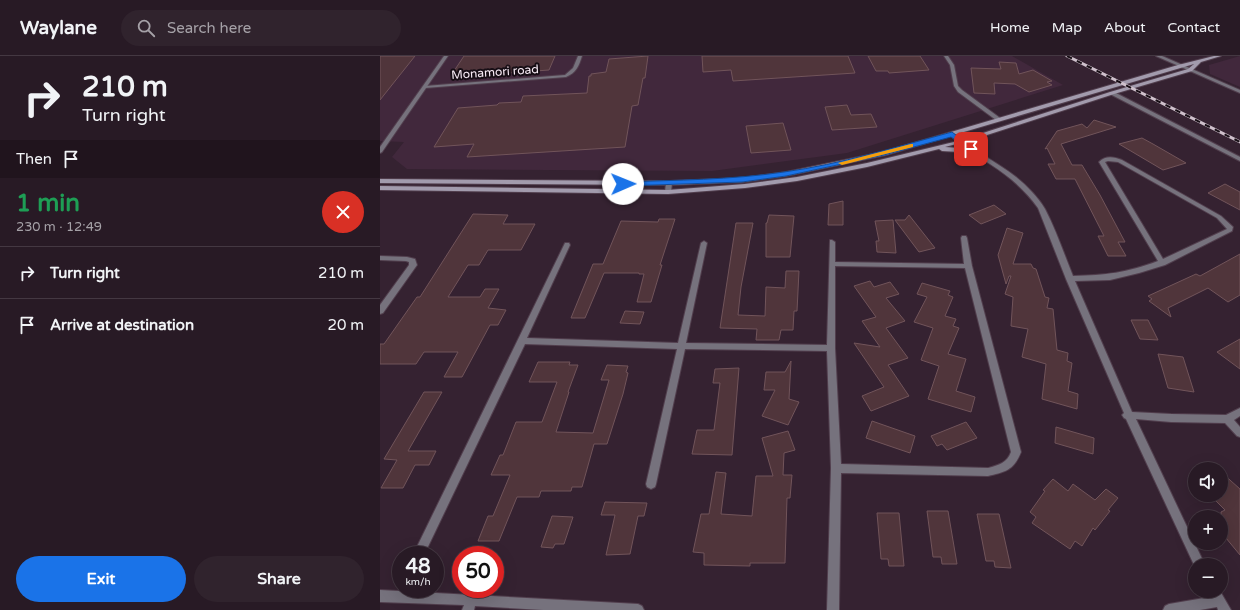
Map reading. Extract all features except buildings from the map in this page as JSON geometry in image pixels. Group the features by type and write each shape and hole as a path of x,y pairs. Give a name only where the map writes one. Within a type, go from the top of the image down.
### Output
{"main road":[{"path":"380,181 669,183 742,180 786,174 884,154 998,119 1219,56"},
{"path":"380,188 668,192 745,186 797,179 853,168 960,142 1112,93 1190,70 1199,62"},
{"path":"931,148 959,150 982,156 979,141 986,134"},
{"path":"380,174 406,181"}],"street":[{"path":"380,151 446,56"},
{"name":"Monamori road","path":"425,87 566,76 573,73 577,68 580,56"},
{"path":"946,56 952,65 956,86 960,91 998,119"},
{"path":"1158,56 1240,92"},
{"path":"1112,93 1240,159"},
{"path":"952,134 960,142 1017,180 1033,196 1041,208 1127,414 1166,498 1196,558"},
{"path":"1070,280 1121,276 1162,263 1230,230 1230,227 1219,217 1120,161 1106,159 1102,162 1162,263"},
{"path":"668,192 669,183"},
{"path":"836,468 988,472 1005,468 1013,461 1016,452 968,266 964,238"},
{"path":"832,242 831,348 836,468 833,610"},
{"path":"651,484 704,243"},
{"path":"422,546 522,341 567,244"},
{"path":"380,258 407,259 412,261 413,265 380,311"},
{"path":"832,264 968,266"},
{"path":"522,341 681,346 831,348"},
{"path":"1127,414 1171,418 1227,419 1240,412"},
{"path":"1227,419 1240,433"},
{"path":"380,596 392,594"},
{"path":"429,598 470,605 638,610"},
{"path":"1169,610 1219,601"}],"shaded area":[{"path":"380,56 1012,56 1063,85 847,153 712,171 407,169 392,157 404,142 380,141"},
{"path":"1240,56 1240,87 1210,74 1209,65"}],"railway":[{"path":"1067,56 1240,142"}],"slow traffic":[{"path":"842,163 884,154 911,146"}],"route":[{"path":"623,184 742,180 786,174 884,154 952,134 960,142 971,149"}]}
